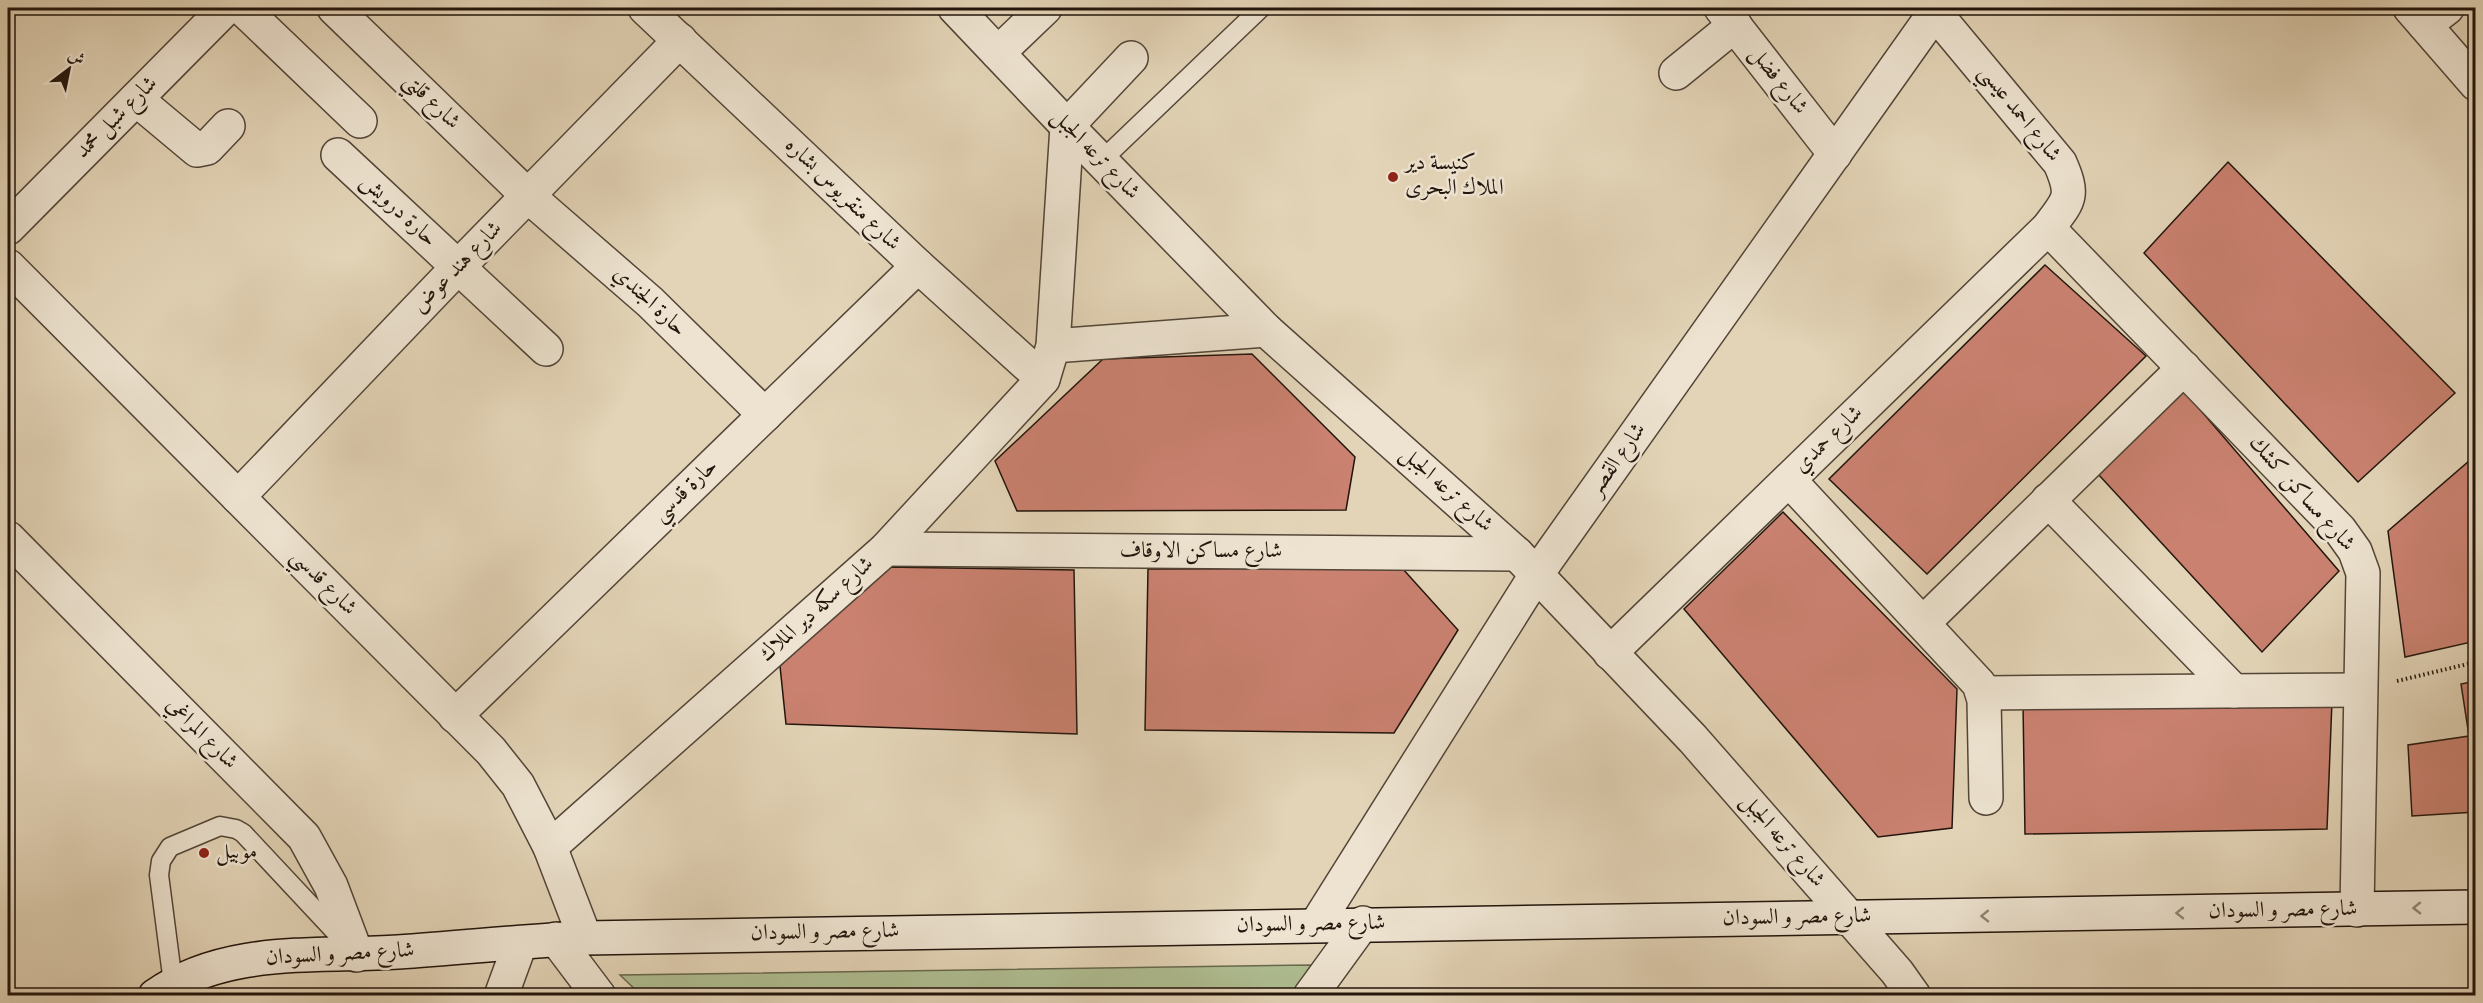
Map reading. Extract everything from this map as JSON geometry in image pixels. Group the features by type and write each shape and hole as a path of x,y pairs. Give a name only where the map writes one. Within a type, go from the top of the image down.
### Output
{"street":[{"name":"شارع شبل محمد","path":"8,228 226,8"},
{"path":"242,8 360,121"},
{"name":"شارع قلتي","path":"334,8 528,196"},
{"name":"شارع منقريوس بشاره","path":"645,8 918,266 1043,379"},
{"name":"شارع ترعه الجبل","path":"955,8 1266,330 1526,564 1693,739 1897,972 1914,996"},
{"path":"998,53 1045,8"},
{"name":"شارع القصر","path":"1316,925 1526,564 1835,154 1935,9"},
{"name":"شارع احمد عيسي","path":"1935,9 2060,163 2069,184 2070,196 2048,228"},
{"path":"2428,13 2475,84"},
{"path":"1676,73 1728,16"},
{"name":"شارع فضل","path":"1728,16 1835,154"},
{"name":"شارع هند عوض","path":"238,497 680,40"},
{"path":"1067,126 1131,58"},
{"path":"136,99 197,150 207,148 228,126"},
{"name":"شارع سكه دير الملاك","path":"550,847 886,549 1043,379 1053,346 1067,126"},
{"name":"حارة درويش","path":"338,155 546,349"},
{"name":"حارة الجندي","path":"528,196 650,302 765,415"},
{"name":"شارع مساكن كشك","path":"2048,228 2340,530 2355,551 2363,573 2357,910"},
{"name":"شارع حمدي","path":"1610,652 2048,228"},
{"name":"شارع قدسي","path":"8,266 491,751 518,785 550,847 571,938 599,996"},
{"name":"حارة قدسي","path":"455,716 918,266"},
{"path":"1053,346 1266,330"},
{"path":"1923,623 2184,368"},
{"path":"1789,480 1979,684 1984,693 1986,798"},
{"path":"2048,500 2234,691"},
{"name":"شارع المراغي","path":"8,538 304,837 331,886 357,955"},
{"name":"شارع مساكن الاوقاف","path":"886,549 1526,564"},
{"path":"1984,693 2360,690"},
{"name":"شارع مصر و السودان","path":"164,989 234,962 282,956 357,955 520,944 571,938 1364,923 1849,918 2475,907"},
{"path":"1310,996 1364,923"},
{"path":"501,996 520,944"}],"lane":[{"path":"1101,161 1261,8"},
{"path":"164,989 159,874 161,861 170,847 220,826 243,833 357,955"}],"path":[{"path":"2360,690 2475,662"}],"green space":[{"path":"1312,965 1290,996 642,996 620,975"}],"building":[{"path":"2228,162 2455,393 2358,482 2144,253"},
{"path":"2045,265 2146,356 1927,574 1829,479"},
{"path":"1252,354 1355,457 1346,510 1017,511 995,461 1103,359"},
{"path":"2184,391 2339,571 2262,652 2098,474"},
{"path":"2476,455 2476,641 2405,657 2388,531"},
{"path":"1783,512 1957,689 1952,828 1878,837 1684,609"},
{"path":"884,567 1074,570 1077,734 786,724 780,666"},
{"path":"1402,568 1458,630 1394,733 1145,730 1148,569"},
{"path":"2476,681 2476,812 2412,816 2408,745 2469,736 2461,684"},
{"path":"2332,701 2327,829 2025,834 2023,704"}],"place":[{"name":"كنيسة دير الملاك البحرى","path":"1393,177"},
{"name":"موبيل","path":"204,853"}]}
